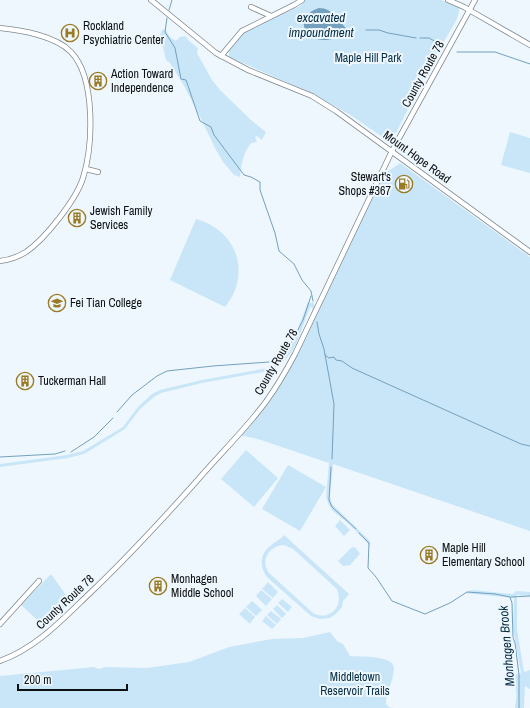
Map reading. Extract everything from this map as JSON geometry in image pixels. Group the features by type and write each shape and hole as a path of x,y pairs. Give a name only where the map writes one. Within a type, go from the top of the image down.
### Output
{"street":[{"name":"Mount Hope Road","path":"151,0 204,44 221,56 248,70 312,96 336,111 530,252"},
{"path":"221,56 242,31 302,0"},
{"path":"448,0 470,10 530,45"},
{"name":"County Route 78","path":"0,661 22,651 58,624 120,565 265,403 279,383 295,354 392,151 475,0"},
{"path":"251,7 271,16"},
{"path":"0,28 23,31 63,45 74,55 83,74 90,104 90,142 86,169 81,185 73,199 41,238 28,251 9,260 0,261"},
{"path":"86,169 98,172"},
{"path":"0,624 39,581"}],"green space":[{"name":"Maple Hill Park","path":"305,0 441,0 460,7 457,19 426,73 396,133 381,136 349,114 309,92 229,57 229,51 243,33 300,6"},
{"path":"165,29 170,37 176,41 180,37 185,36 198,48 197,53 212,80 220,90 251,120 266,132 262,140 257,136 255,137 257,142 251,143 248,148 243,159 240,177 234,175 223,162 183,84 170,63 166,60 160,35 162,30"},
{"path":"510,132 530,138 530,173 501,165"},
{"path":"400,163 530,257 530,531 333,464 330,497 332,504 370,541 370,546 349,524 333,511 329,505 326,497 329,463 258,439 238,435 261,410 283,375 314,314 311,306 292,351 279,365 269,371 202,383 161,393 140,409 125,429 84,454 68,458 0,467 0,464 67,455 83,451 123,427 138,407 152,394 160,390 202,380 268,368 281,360 290,350 308,302 313,302 316,309 383,175"},
{"path":"196,219 210,225 222,233 230,243 236,255 238,281 233,294 225,307 170,280"},
{"path":"246,450 278,478 254,507 221,479"},
{"path":"288,465 326,487 300,531 262,509"},
{"path":"340,520 350,530 344,536 335,526"},
{"path":"284,535 349,594 343,601 342,607 330,618 320,619 311,616 265,574 262,566 262,558 266,550","holes":["284,545 293,549 337,589 339,601 334,611 330,614 319,615 313,613 269,573 266,568 266,559 270,551 274,548"]},
{"path":"352,547 356,548 360,554 350,565 343,566 338,561"},
{"path":"51,574 71,602 43,625 21,605"},
{"path":"268,582 278,592 273,598 262,589"},
{"path":"261,590 272,599 266,606 256,596"},
{"path":"472,590 513,594 516,591 530,592 530,596 517,595 517,629 524,672 530,670 530,689 525,686 524,708 515,708 516,688 508,679 509,676 521,673 513,629 514,598 464,593"},
{"path":"282,599 292,607 288,612 278,603"},
{"path":"252,601 262,610 256,616 246,607"},
{"path":"277,605 286,614 282,618 273,609"},
{"path":"245,608 255,617 250,624 239,614"},
{"path":"271,611 281,619 277,624 267,615"},
{"path":"266,616 276,625 272,629 262,621"},
{"name":"Middletown Reservoir Trails","path":"330,632 337,641 343,644 350,656 387,660 392,663 394,667 393,674 386,704 393,708 0,708 0,676 94,667 99,669 105,667 147,668 189,662 229,647 272,639 303,638"}],"water":[{"name":"excavated impoundment","path":"319,8 328,10 332,13 348,30 342,35 325,40 310,36 304,25 305,18"}],"waterway":[{"name":"Monhagen Brook","path":"169,10 172,0"},
{"name":"Monhagen Brook","path":"167,18 165,32 175,48 181,79 186,80 200,121 211,127 214,135 244,175 260,182 260,190 275,233 279,251 294,264 302,280 311,291 313,301"},
{"path":"366,30 379,30 416,38"},
{"path":"420,38 429,38 443,44"},
{"path":"457,52 495,52 530,64"},
{"path":"117,412 132,395 157,376 167,371 283,361 284,356 303,320 311,296"},
{"name":"Monhagen Brook","path":"317,322 324,349 334,404 332,459"},
{"path":"325,355 329,358 334,357 336,360 342,361 352,368 521,444 530,446"},
{"path":"71,452 94,437 113,418"},
{"path":"0,457 55,454 65,451"},
{"name":"Monhagen Brook","path":"331,467 329,500 332,507 356,529"},
{"name":"Monhagen Brook","path":"359,533 369,543 368,568 392,601 425,614 450,603 467,592 495,594 510,597 512,603 513,638 519,675 519,708"},
{"path":"511,597 530,596"}],"place":[{"name":"Rockland Psychiatric Center","path":"70,33"},
{"name":"Action Toward Independence","path":"98,81"},
{"name":"Stewart's Shops #367","path":"404,184"},
{"name":"Jewish Family Services","path":"77,218"},
{"name":"Fei Tian College","path":"57,303"},
{"name":"Tuckerman Hall","path":"25,381"},
{"name":"Maple Hill Elementary School","path":"429,555"},
{"name":"Monhagen Middle School","path":"158,586"}]}
